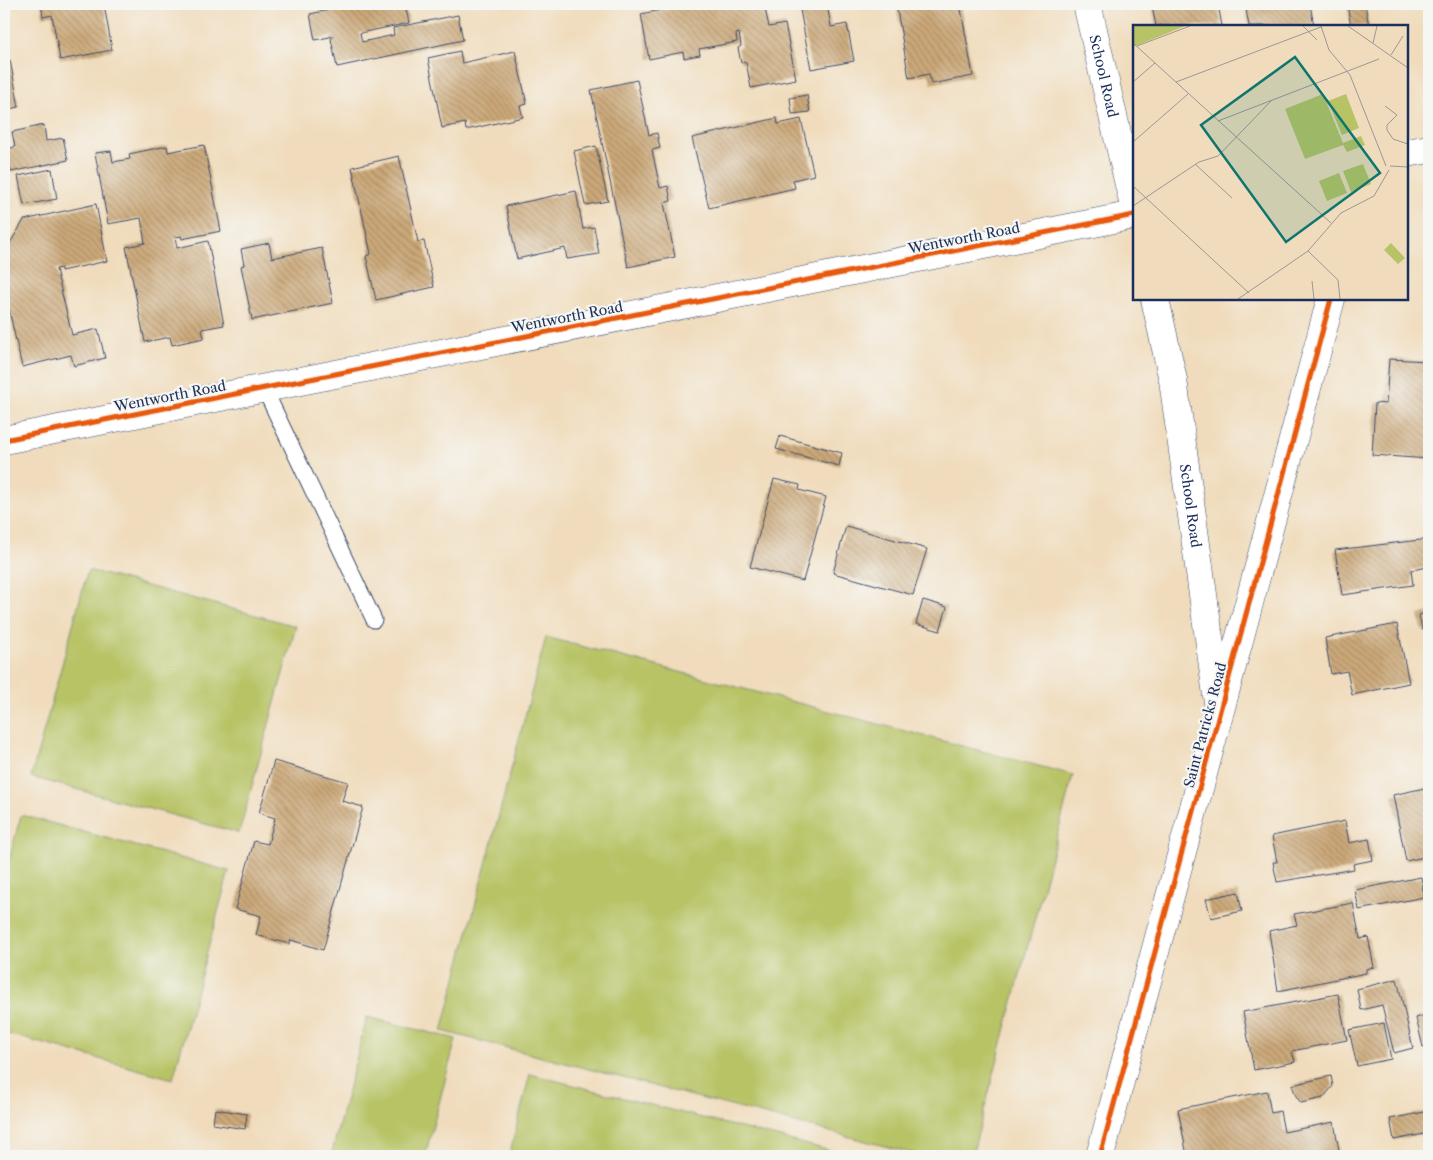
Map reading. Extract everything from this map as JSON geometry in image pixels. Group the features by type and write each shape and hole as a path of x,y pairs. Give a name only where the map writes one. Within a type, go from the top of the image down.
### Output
{"street":[{"name":"School Road","path":"1087,4 1133,202"},
{"path":"1408,153 1429,149"},
{"name":"Wentworth Road","path":"4,440 1133,216"},
{"name":"School Road","path":"1155,300 1172,380 1219,714"},
{"name":"Saint Patricks Road","path":"1100,1156 1331,300"}],"lane":[{"path":"264,388 374,620"}],"green space":[{"path":"88,570 296,626 239,833 31,777"},
{"path":"546,637 1073,775 972,1156 923,1156 442,1031"},
{"path":"21,815 229,871 173,1079 4,1033 4,878"},
{"path":"367,1017 456,1039 425,1156 331,1156"},
{"path":"530,1074 851,1156 509,1156"}],"building":[{"path":"41,4 104,4 112,50 60,60 52,15 43,17"},
{"path":"327,4 405,4 409,23 360,33 362,42 394,35 393,28 458,15 463,40 337,67 331,39 334,36 315,40 310,14 328,10"},
{"path":"691,4 764,4 769,27 785,24 796,79 751,88 746,62 741,63 738,48 741,46 739,33 736,34 737,42 699,49 700,55 684,58 683,52 649,59 641,14"},
{"path":"799,4 827,4 831,27 847,24 854,61 811,69"},
{"path":"896,4 960,4 973,76 931,84 929,74 909,78"},
{"path":"1163,4 1218,4 1222,25 1156,25 1152,6"},
{"path":"1245,4 1310,4 1314,25 1249,25"},
{"path":"1347,4 1365,4 1369,25 1351,25"},
{"path":"460,51 462,63 515,51 527,104 520,106 523,117 466,130 465,123 442,128 428,58"},
{"path":"10,60 19,107 4,110 4,61"},
{"path":"637,80 649,135 657,133 660,148 652,150 660,188 668,186 671,201 664,203 675,257 628,267 591,90"},
{"path":"807,95 810,112 792,114 790,98"},
{"path":"777,118 778,124 801,119 814,175 793,180 795,188 709,208 692,138"},
{"path":"44,125 46,141 63,138 68,160 11,172 7,149 15,147 12,132"},
{"path":"204,145 221,231 182,239 181,236 175,237 177,248 208,241 224,325 202,329 204,338 172,345 170,337 145,342 126,247 145,243 141,218 108,224 95,153 111,151 113,162 130,159 129,154 167,146 168,152"},
{"path":"596,146 608,201 585,205 574,151"},
{"path":"399,156 418,242 424,241 434,287 376,300 366,256 371,254 352,167"},
{"path":"52,169 57,199 24,205 18,176"},
{"path":"576,191 583,229 594,227 599,254 567,259 565,248 517,259 506,206"},
{"path":"96,204 107,261 61,271 61,268 56,269 72,335 98,329 105,358 74,366 71,355 22,367 4,288 4,282 6,281 4,253 24,220"},
{"path":"269,243 272,258 322,248 333,303 252,320 241,266 244,265 241,249"},
{"path":"1389,359 1429,361 1429,459 1372,455 1375,403 1386,404"},
{"path":"780,436 842,453 839,466 776,449"},
{"path":"774,479 800,485 799,490 826,497 803,581 750,567"},
{"path":"846,526 927,549 913,595 833,573"},
{"path":"1429,539 1429,567 1411,570 1413,585 1342,595 1335,550"},
{"path":"923,600 947,607 940,631 916,624"},
{"path":"1429,612 1429,628 1422,630 1419,615"},
{"path":"1397,624 1409,683 1352,695 1347,671 1331,674 1325,638"},
{"path":"274,761 348,782 342,801 363,807 323,950 291,940 289,944 256,935 261,916 235,909 254,841 268,844 275,818 259,813"},
{"path":"1429,787 1429,856 1406,861 1393,795"},
{"path":"1345,821 1349,843 1369,839 1373,860 1353,864 1354,869 1277,882 1273,862 1277,862 1272,836"},
{"path":"1421,877 1424,897 1359,910 1355,890"},
{"path":"1238,892 1242,911 1211,918 1206,899"},
{"path":"1353,903 1360,939 1368,937 1374,967 1366,969 1366,973 1278,991 1269,931 1297,925 1294,914"},
{"path":"1397,979 1413,1048 1394,1053 1382,1005 1361,1010 1357,989"},
{"path":"1338,994 1347,1040 1292,1051 1295,1062 1254,1070 1243,1012"},
{"path":"1429,1014 1429,1045 1423,1047 1416,1018"},
{"path":"1384,1023 1391,1059 1357,1066 1349,1030"},
{"path":"1331,1076 1333,1086 1323,1098 1301,1103 1292,1085"},
{"path":"1267,1091 1271,1113 1280,1111 1284,1132 1334,1122 1340,1156 1187,1156 1178,1109"},
{"path":"215,1109 247,1114 245,1129 213,1124"},
{"path":"1429,1111 1429,1133 1394,1140 1390,1119"}],"cycle path":[{"path":"4,440 1133,215"},
{"path":"1100,1156 1331,300"}]}
